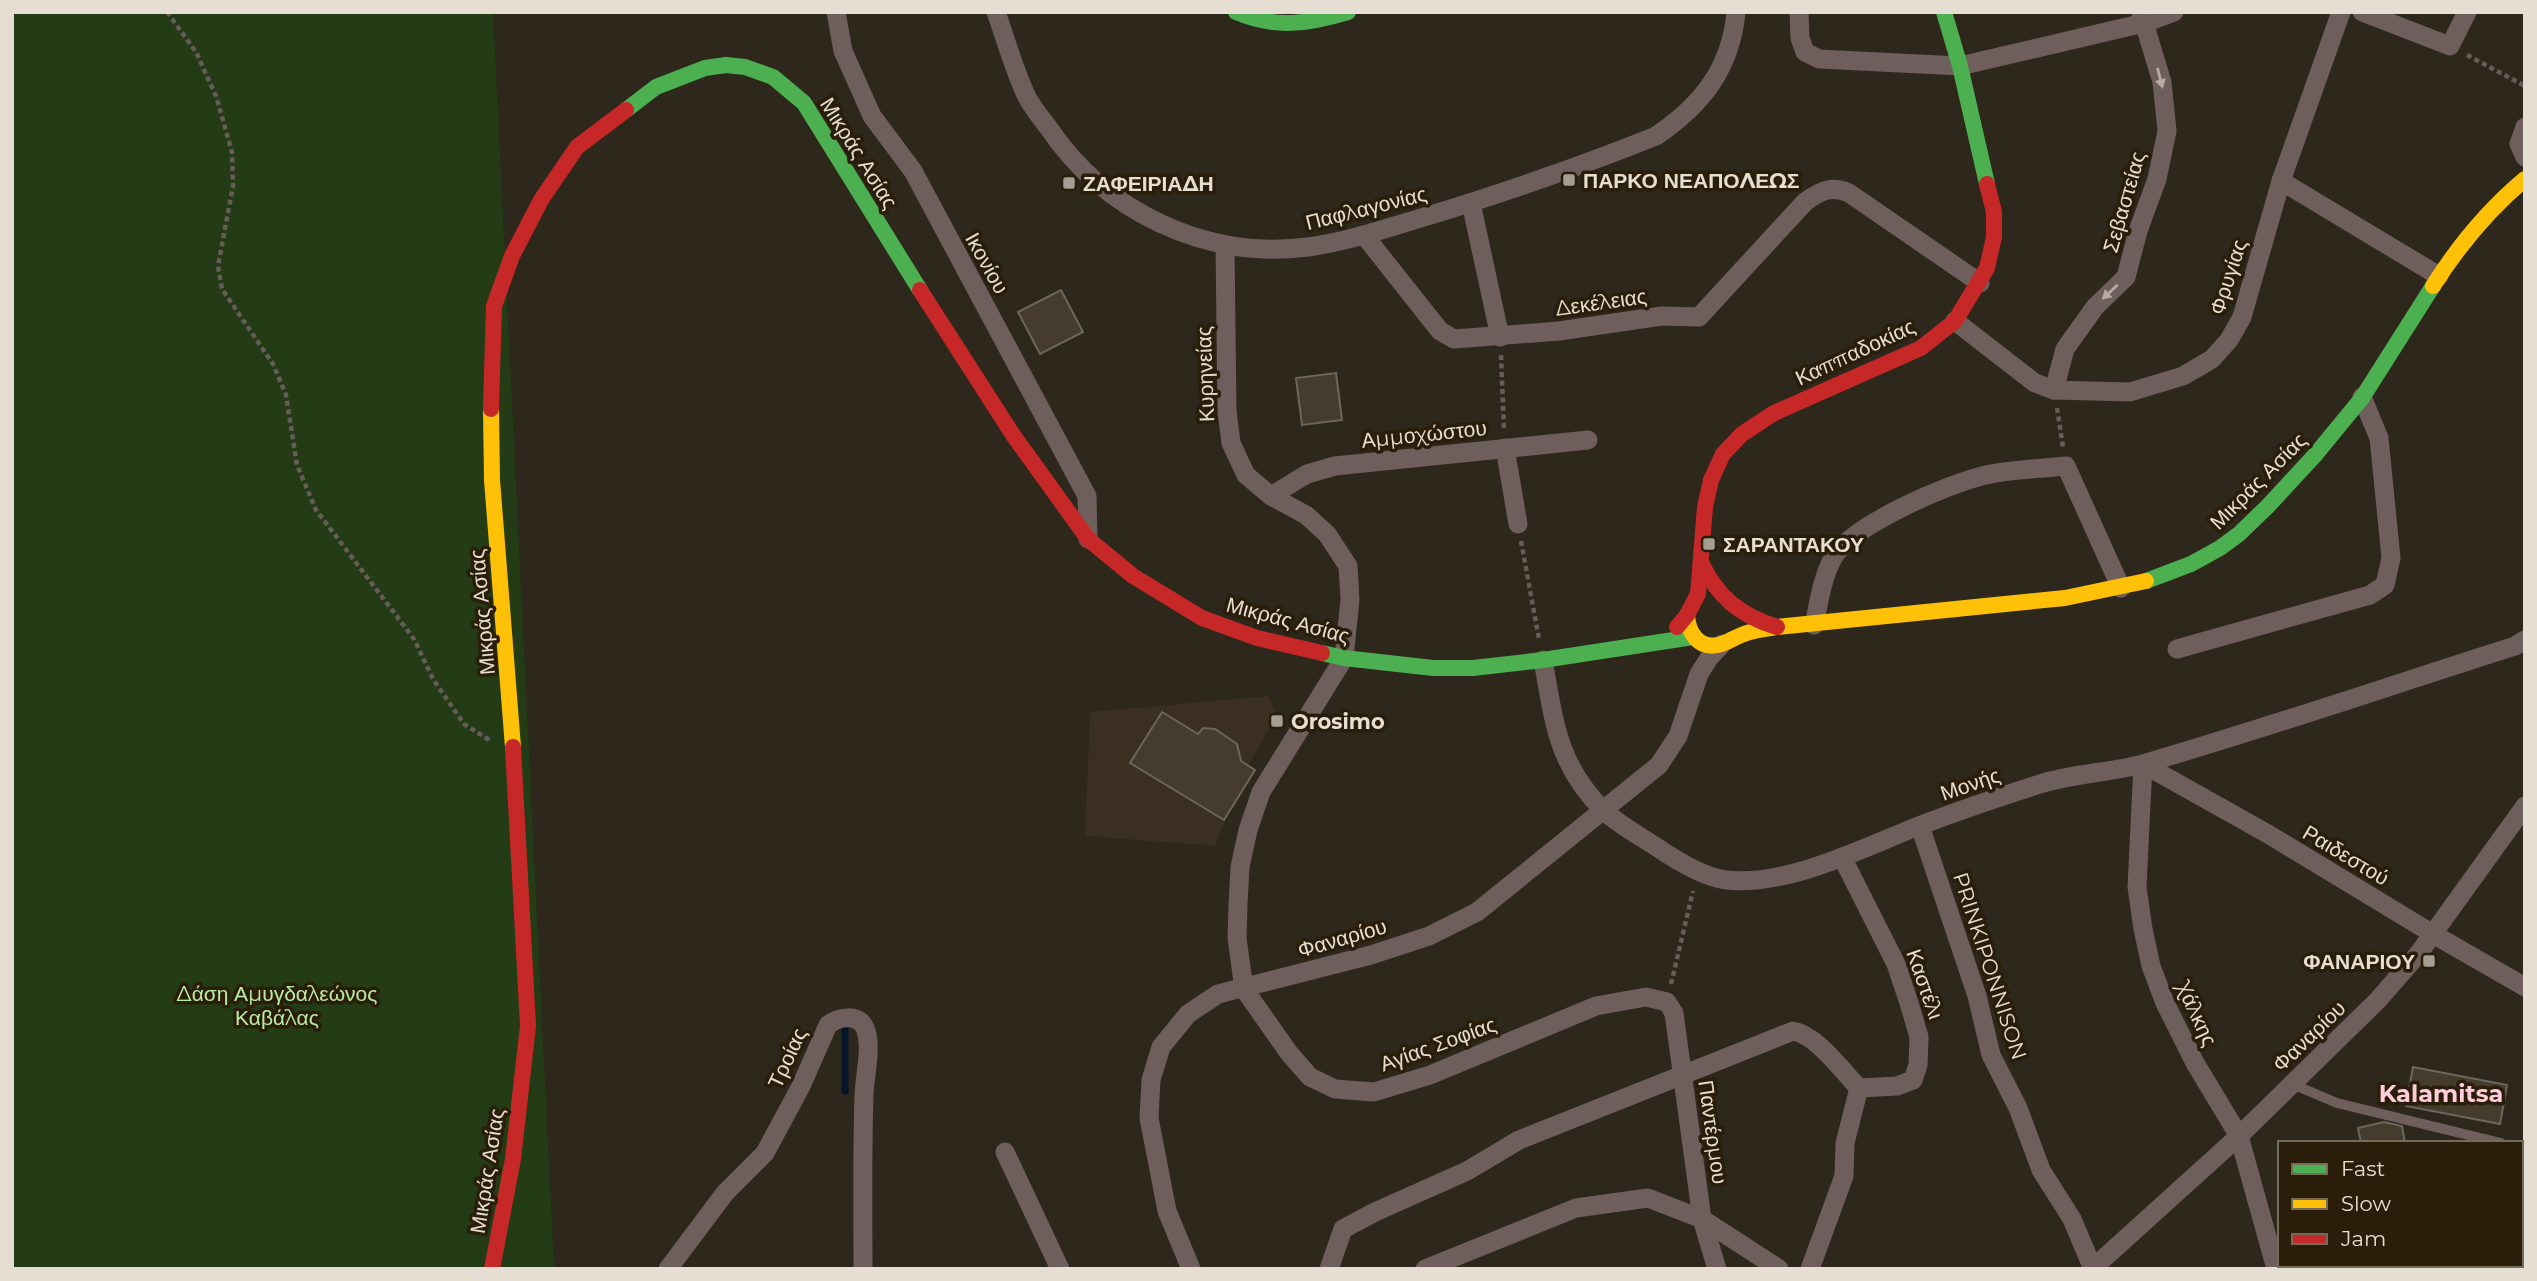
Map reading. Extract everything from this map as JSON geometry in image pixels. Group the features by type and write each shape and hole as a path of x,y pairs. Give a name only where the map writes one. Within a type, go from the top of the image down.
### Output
{"street":[{"name":"Ικονίου","path":"836,12 843,51 872,116 913,170 1087,496 1088,539"},
{"name":"Παφλαγονίας","path":"996,12 1027,98 1081,170 1131,208 1164,226 1225,246 1263,249 1308,247 1364,235 1471,203 1656,136 1678,121 1713,84 1727,56 1736,12"},
{"path":"1236,12 1261,22 1293,26 1348,12"},
{"path":"1799,12 1800,38 1805,52 1819,59 1961,66 2174,12"},
{"name":"Καππαδοκίας","path":"1691,609 1711,480 1723,454 1742,434 1774,413 1921,348 1955,321 1980,284 1987,268 1994,237 1994,212 1961,66 1944,12"},
{"name":"Φρυγίας","path":"1955,321 2035,383 2053,390 2130,392 2183,376 2212,359 2229,340 2242,317 2281,181 2342,12"},
{"path":"2362,12 2450,46 2467,12"},
{"name":"Σεβαστείας","path":"2053,390 2064,349 2095,307 2126,278 2138,231 2157,179 2167,131 2162,82 2143,18"},
{"name":"Μικράς Ασίας","path":"492,1269 513,1160 528,1026 514,755 492,480 491,371 494,306 512,256 541,200 577,147 656,87 705,68 726,65 745,67 773,77 804,103 999,415 1088,539 1133,576 1202,618 1257,638 1344,658 1433,668 1473,668 1543,660 1693,637"},
{"path":"2525,127 2519,144 2525,157"},
{"name":"Μικράς Ασίας","path":"1725,641 1751,631 2064,598 2121,588 2163,578 2223,547 2295,478 2362,397 2439,276 2500,197 2525,179"},
{"path":"2281,181 2439,276"},
{"name":"Δεκέλειας","path":"1364,235 1440,331 1454,339 1559,331 1662,316 1699,317 1805,202 1819,191 1839,188 1980,284"},
{"path":"1471,203 1500,337"},
{"name":"Κυρηνείας","path":"1225,246 1227,411 1231,443 1246,475 1271,496 1307,515 1327,534 1348,566 1350,600 1344,658"},
{"path":"2177,649 2370,595 2385,585 2391,558 2379,438 2362,397"},
{"name":"Αμμοχώστου","path":"1271,496 1307,474 1335,466 1588,440"},
{"path":"1505,448 1518,524"},
{"path":"1814,625 1823,582 1834,555 1856,535 1927,495 1987,475 2066,466 2121,588"},
{"path":"1690,701 1699,674 1736,624 1729,604 1714,589 1701,553"},
{"path":"1640,647 1670,632 1691,609 1710,596 1759,622 1777,628"},
{"path":"1691,609 1689,631 1693,637 1706,645 1725,641"},
{"path":"1690,701 1693,637"},
{"name":"Μονής","path":"1543,660 1563,753 1574,776 1604,811 1662,851 1698,870 1723,880 1754,881 1781,876 1842,857 1920,826 2043,783 2143,764 2515,646 2525,640"},
{"name":"Αγίας Σοφίας","path":"1344,658 1261,792 1248,830 1240,867 1237,938 1244,989 1289,1053 1310,1077 1335,1089 1374,1092 1430,1075 1596,1006 1646,997 1667,1003"},
{"name":"Φαναρίου","path":"1191,1269 1167,1211 1149,1118 1151,1080 1161,1047 1188,1014 1218,994 1371,955 1429,936 1477,912 1659,765 1678,736 1690,701"},
{"name":"Ραιδεστού","path":"2143,764 2268,834 2525,987"},
{"name":"Χάλκης","path":"2143,764 2137,887 2151,966 2165,1003 2195,1063 2239,1136 2276,1269"},
{"name":"Φαναρίου","path":"2093,1269 2239,1136 2378,1000 2419,954 2525,806"},
{"name":"PRINKIPONNISON","path":"1920,826 1978,996 1991,1055 2018,1108 2041,1170 2071,1219 2093,1269"},
{"name":"Καστέλι","path":"1842,857 1896,964 1919,1037 1918,1065 1913,1080 1896,1086 1859,1088"},
{"name":"Παντέρμου","path":"1667,1003 1674,1013 1702,1219 1717,1269"},
{"name":"Τροίας","path":"668,1269 725,1193 765,1153 801,1086 828,1025 835,1019 848,1017 857,1020 864,1027 868,1047 864,1094 863,1269"},
{"path":"1329,1269 1343,1229 1375,1212 1467,1171 1519,1140 1793,1031 1812,1040 1859,1088 1845,1143 1844,1176 1810,1269"},
{"path":"1005,1152 1060,1269"},
{"path":"1425,1269 1576,1208 1647,1198 1702,1219 1779,1269"}],"lane":[{"path":"2292,1084 2337,1103 2493,1141"}],"path":[{"path":"167,12 196,52 216,96 232,152 233,186 218,266 222,289 273,364 286,395 298,465 316,510 414,639 433,679 464,724 514,755"},
{"path":"2450,46 2525,86"},
{"path":"1500,337 1505,448"},
{"path":"2053,390 2066,466"},
{"path":"1518,524 1543,660"},
{"path":"1667,1003 1698,870"}],"shaded area":[{"path":"1268,696 1275,711 1270,727 1243,774 1215,846 1085,836 1090,712"}],"green space":[{"name":"Δάση Αμυγδαλεώνος Καβάλας","path":"12,12 493,12 554,1269 12,1269"}],"building":[{"path":"1061,290 1083,332 1040,354 1018,312"},
{"path":"1336,373 1342,420 1302,425 1296,378"},
{"path":"1162,712 1198,734 1203,728 1215,729 1237,744 1241,761 1255,770 1224,820 1130,763"},
{"path":"2413,1067 2507,1085 2500,1124 2406,1106"},
{"path":"2384,1122 2402,1126 2405,1141 2361,1141 2358,1128"}],"waterway":[{"path":"845,1028 845,1091"}],"traffic: fast":[{"path":"1236,12 1278,23 1305,22 1348,12"},
{"path":"1944,12 1960,66 1987,184"},
{"path":"626,110 656,87 705,68 726,65 745,67 773,77 804,103 920,290"},
{"path":"2146,581 2191,564 2220,548 2268,506 2362,398 2433,286"},
{"path":"1322,653 1433,668 1473,668 1693,637"}],"traffic: slow":[{"path":"2433,286 2475,229 2525,179"},
{"path":"491,409 492,480 513,747"},
{"path":"1687,615 1695,638 1711,646 1741,635 1777,627 2065,598 2146,581"}],"traffic: jam":[{"path":"491,409 494,306 512,256 541,200 577,147 626,110"},
{"path":"1677,627 1698,594 1705,507 1711,480 1723,454 1742,434 1774,413 1921,348 1955,321 1987,268 1994,237 1994,212 1987,184"},
{"path":"920,290 1013,435 1088,539 1133,576 1202,618 1257,638 1322,653"},
{"path":"1701,562 1715,585 1732,604 1752,617 1777,627"},
{"path":"492,1269 513,1159 528,1026 513,747"}],"place":[{"name":"ΠΑΡΚΟ ΝΕΑΠΟΛΕΩΣ","path":"1569,180"},
{"name":"ΖΑΦΕΙΡΙΑΔΗ","path":"1069,183"},
{"name":"ΣΑΡΑΝΤΑΚΟΥ","path":"1709,544"},
{"name":"Orosimo","path":"1277,721"},
{"name":"ΦΑΝΑΡΙΟΥ","path":"2429,961"}],"district":[{"name":"Kalamitsa","path":"2441,1093"}]}
